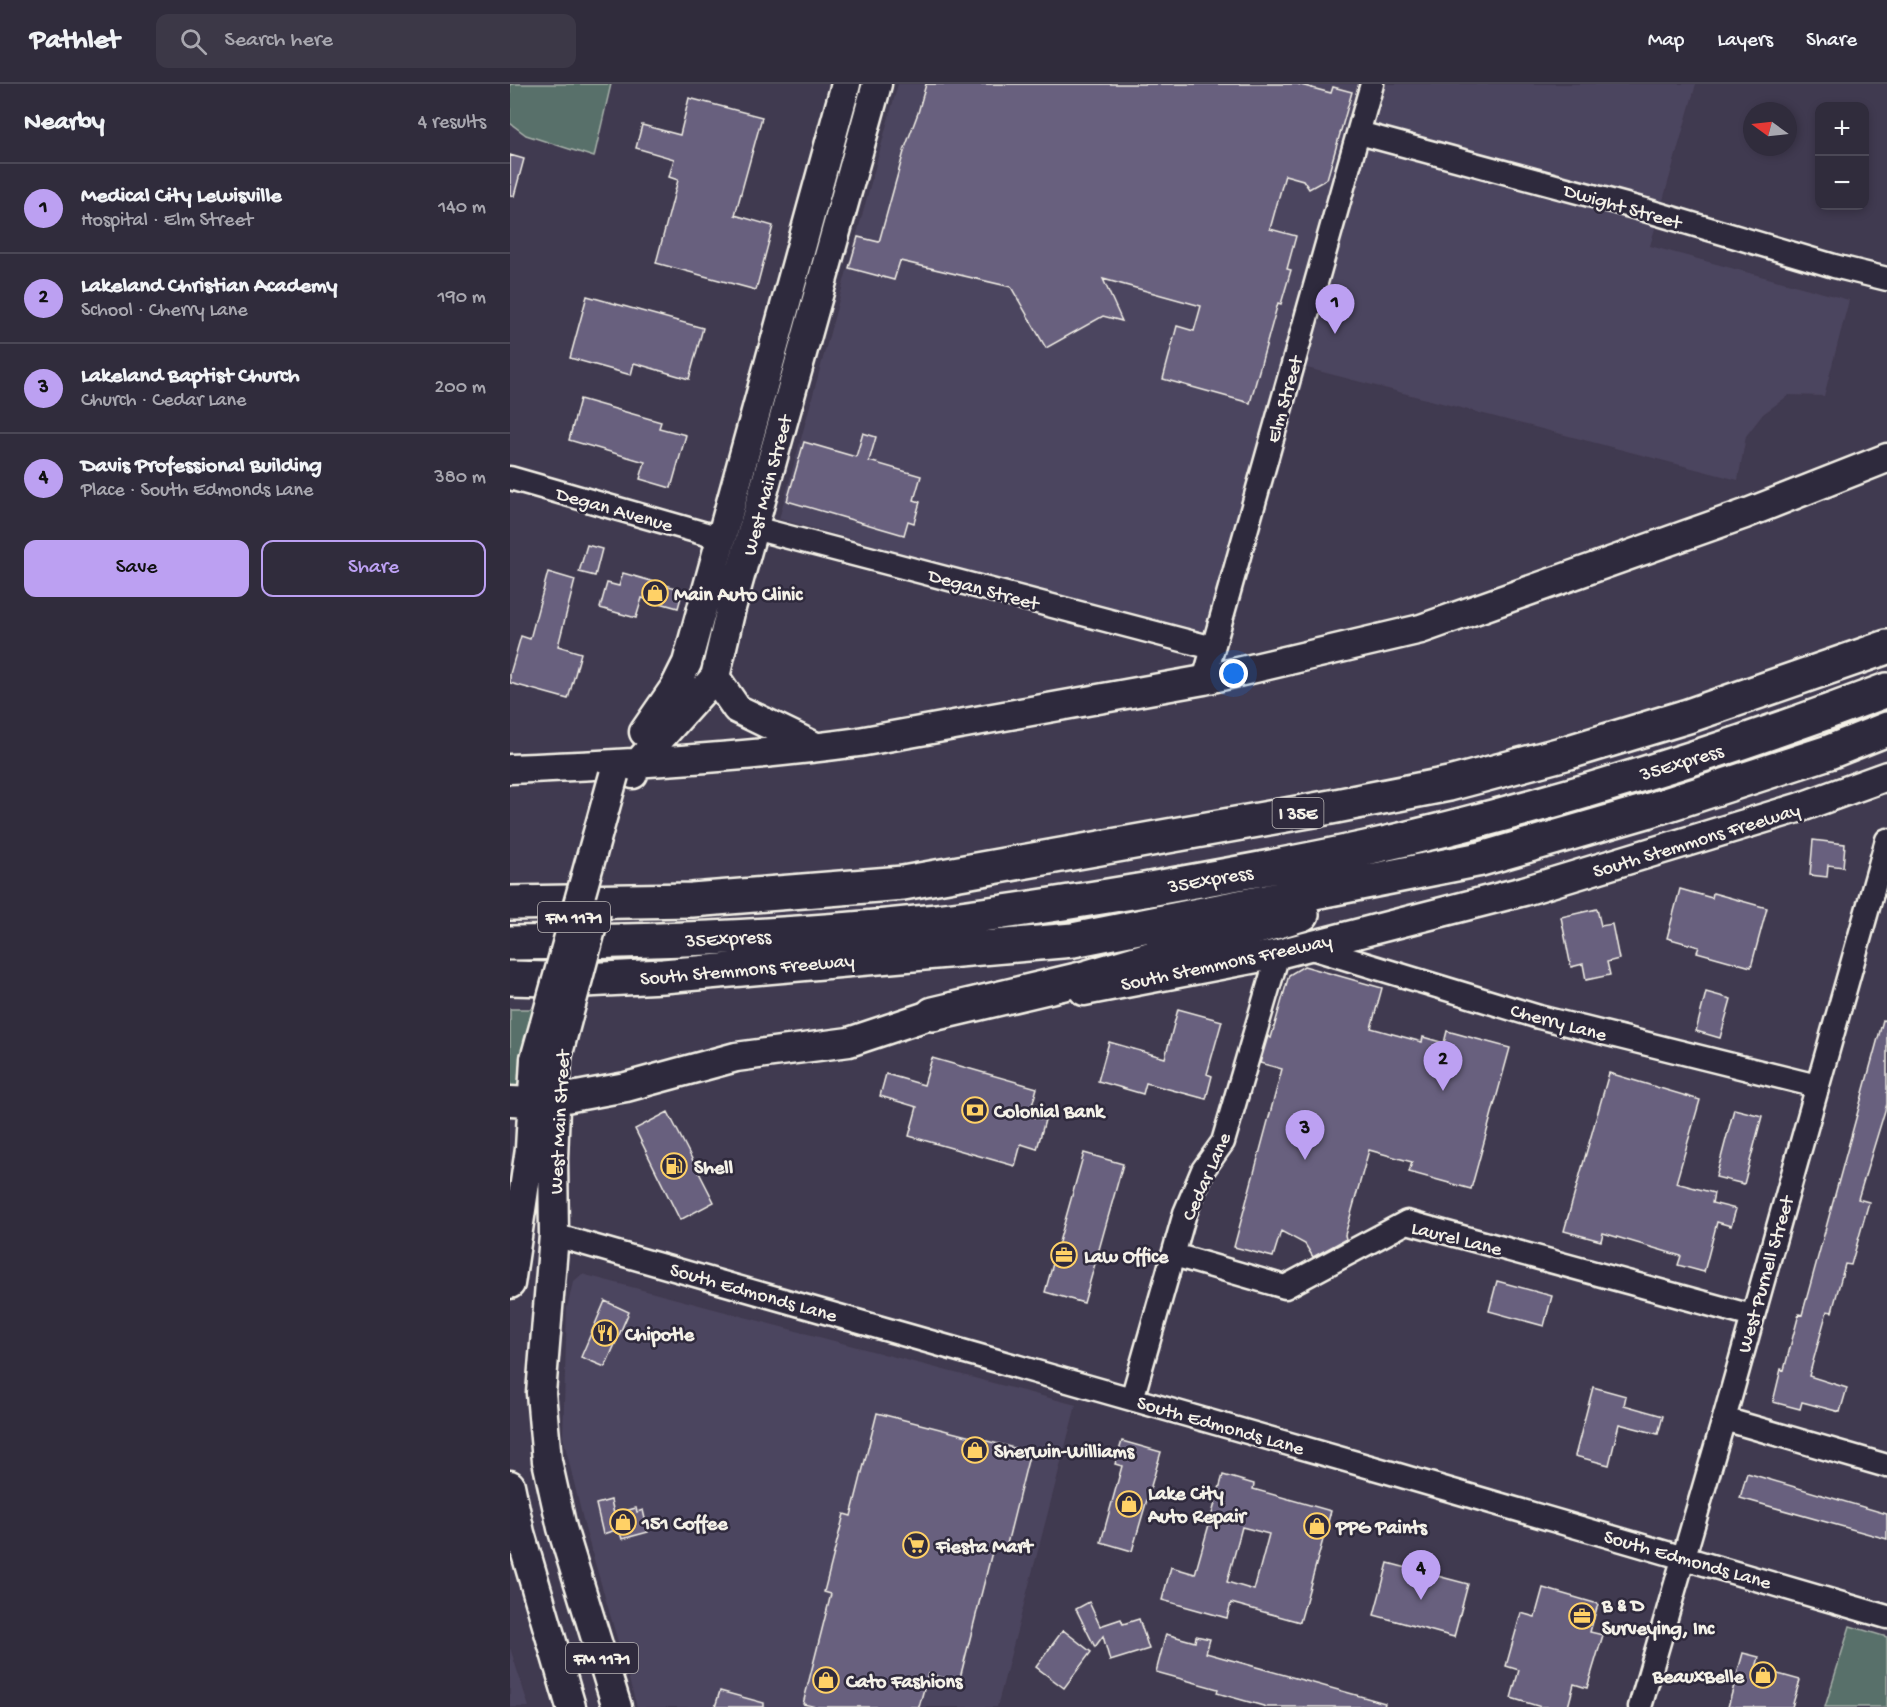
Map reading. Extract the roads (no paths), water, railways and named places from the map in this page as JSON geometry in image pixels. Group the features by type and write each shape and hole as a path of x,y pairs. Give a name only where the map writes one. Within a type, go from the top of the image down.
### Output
{"highway":[{"name":"I 35E","path":"510,903 692,900 903,883 1331,807 1449,784 1569,752 1688,716 1887,647"},
{"name":"35Express","path":"510,943 690,939 807,933 916,923 1044,907 1250,872 1377,845 1600,786 1712,751 1887,690"},
{"name":"South Stemmons Freeway","path":"510,978 585,980 663,976 1073,940 1481,859 1670,803 1829,752 1887,729"},
{"path":"933,1014 1081,980 1481,859"}],"main road":[{"name":"West Main Street","path":"510,1284 530,1149 527,1104 546,1058 625,770 683,671 846,84"},
{"name":"West Main Street","path":"625,770 715,677 731,608 877,84"},
{"path":"510,769 625,770 818,748 1204,680 1421,629 1745,514 1887,458"},
{"path":"720,538 730,552 731,608"},
{"path":"715,677 737,709 818,748"},
{"name":"South Stemmons Freeway","path":"527,1104 626,1087 736,1057 849,1042 933,1014 1104,988 1290,950 1524,891 1780,813 1887,776"},
{"name":"West Main Street","path":"527,1104 553,1159 554,1235 540,1386 547,1461 562,1528 617,1707"},
{"name":"FM 1171","path":"510,1485 520,1533 541,1600 544,1621 571,1707"},
{"path":"544,1621 587,1608"}],"street":[{"name":"Elm Street","path":"1204,680 1372,84"},
{"name":"Dwight Street","path":"1359,133 1645,210 1834,266 1887,279"},
{"name":"Degan Avenue","path":"510,478 720,538"},
{"name":"Degan Street","path":"754,528 1213,648"},
{"name":"West Purnell Street","path":"1640,1707 1724,1419 1887,840"},
{"name":"Cherry Lane","path":"1290,950 1539,1017 1817,1086"},
{"name":"Cedar Lane","path":"1132,1399 1185,1213 1203,1170 1223,1142 1290,950"},
{"name":"Laurel Lane","path":"1174,1255 1285,1287 1407,1222 1752,1316"},
{"name":"South Edmonds Lane","path":"554,1235 1887,1617"},
{"path":"1724,1419 1887,1466"}],"place":[{"name":"Medical City Lewisville","path":"1335,334"},
{"name":"Main Auto Clinic","path":"655,593"},
{"name":"Lakeland Christian Academy","path":"1443,1091"},
{"name":"Colonial Bank","path":"975,1110"},
{"name":"Lakeland Baptist Church","path":"1305,1160"},
{"name":"Shell","path":"674,1166"},
{"name":"Law Office","path":"1064,1255"},
{"name":"Chipotle","path":"605,1333"},
{"name":"Sherwin-Williams","path":"975,1450"},
{"name":"Lake City Auto Repair","path":"1129,1504"},
{"name":"151 Coffee","path":"623,1522"},
{"name":"PPG Paints","path":"1317,1526"},
{"name":"Fiesta Mart","path":"916,1545"},
{"name":"Davis Professional Building","path":"1421,1600"},
{"name":"B & D Surveying, Inc","path":"1582,1616"},
{"name":"BeauxBelle","path":"1763,1675"},
{"name":"Cato Fashions","path":"826,1680"}]}
